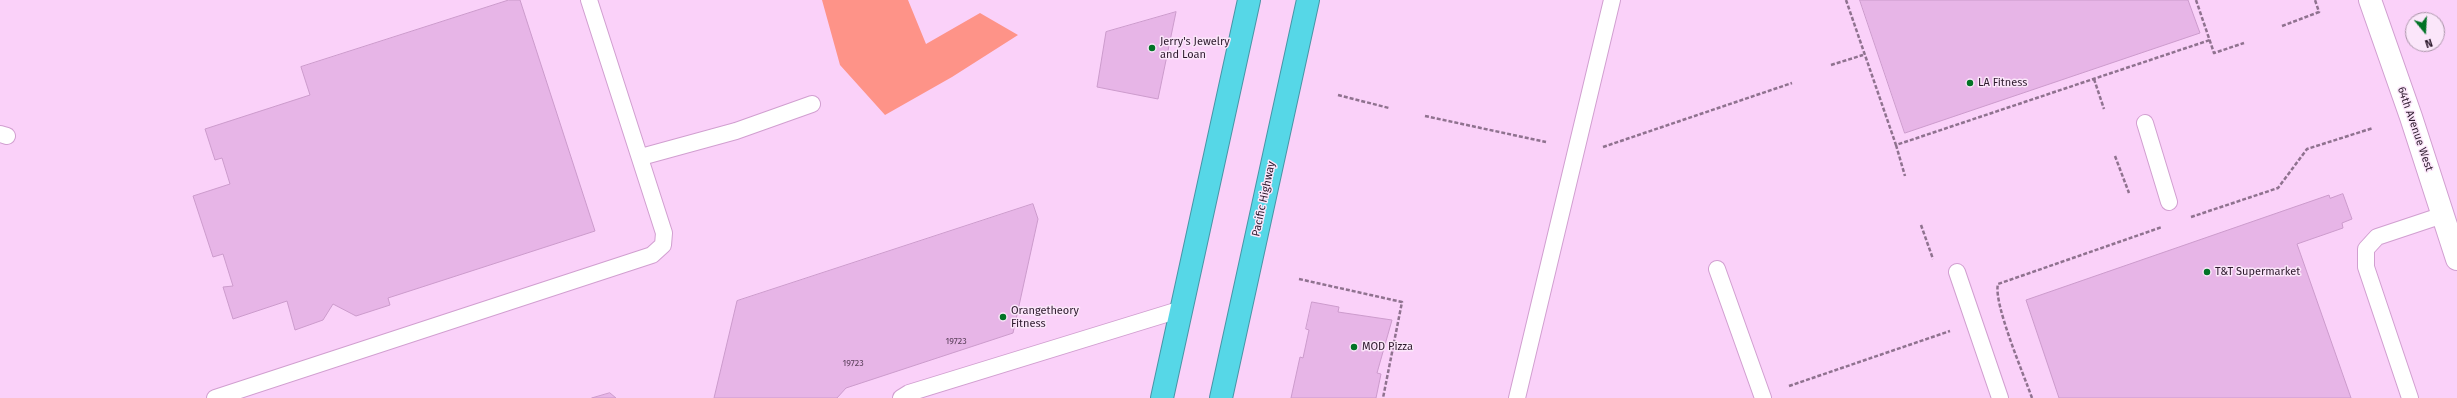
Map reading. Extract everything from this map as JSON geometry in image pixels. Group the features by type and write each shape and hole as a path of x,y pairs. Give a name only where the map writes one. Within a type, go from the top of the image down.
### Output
{"highway":[{"path":"1162,398 1249,0"},
{"name":"Pacific Highway","path":"1221,398 1308,0"}],"street":[{"name":"64th Avenue West","path":"2370,0 2449,222 2457,259"}],"lane":[{"path":"214,398 652,255 663,245 664,233 589,0"},
{"path":"1517,398 1612,0"},
{"path":"641,158 736,131 812,104"},
{"path":"2145,122 2169,202"},
{"path":"2410,398 2366,268 2366,249 2377,237 2449,222"},
{"path":"1717,269 1763,398"},
{"path":"1957,272 2000,398"},
{"path":"901,398 909,393 1182,309"}],"path":[{"path":"1846,0 1863,55 1896,145 1905,176"},
{"path":"2196,0 2214,54 2244,43"},
{"path":"2282,26 2319,12 2315,0"},
{"path":"1896,145 2210,40"},
{"path":"1831,64 1863,55"},
{"path":"2094,79 2104,109"},
{"path":"1601,148 1792,83"},
{"path":"1338,95 1389,108"},
{"path":"1425,116 1546,142"},
{"path":"2189,218 2278,188 2307,149 2374,128"},
{"path":"2115,156 2129,193"},
{"path":"1921,225 1933,259"},
{"path":"2032,398 1996,291 1998,284 2166,226"},
{"path":"1299,279 1402,302 1383,398"},
{"path":"1789,386 1954,330"}],"shaded area":[{"path":"822,0 908,0 926,44 980,13 1018,35 952,77 885,115 840,65"}],"building":[{"path":"509,0 520,0 595,231 388,298 390,305 356,316 333,304 323,320 295,330 287,301 233,319 223,287 233,286 223,254 213,257 193,196 230,184 222,158 215,160 205,129 310,95 301,67"},
{"name":"LA Fitness","path":"1860,0 2188,0 2200,33 1905,133"},
{"path":"1176,12 1158,99 1097,87 1106,32"},
{"name":"T&T Supermarket","path":"2343,194 2352,219 2342,223 2343,228 2297,244 2351,398 2059,398 2026,300 2329,195 2330,198"},
{"path":"1033,204 1038,219 1013,333 846,388 837,398 714,398 737,301"},
{"path":"1312,302 1339,307 1338,312 1392,320 1377,373 1381,374 1376,398 1291,398 1300,357 1303,358 1309,330 1306,329"},
{"path":"610,393 616,398 592,398"}],"place":[{"name":"Jerry's Jewelry and Loan","path":"1152,48"},
{"name":"LA Fitness","path":"1970,83"},
{"name":"T&T Supermarket","path":"2207,272"},
{"name":"Orangetheory Fitness","path":"1003,317"},
{"name":"MOD Pizza","path":"1354,347"}]}
